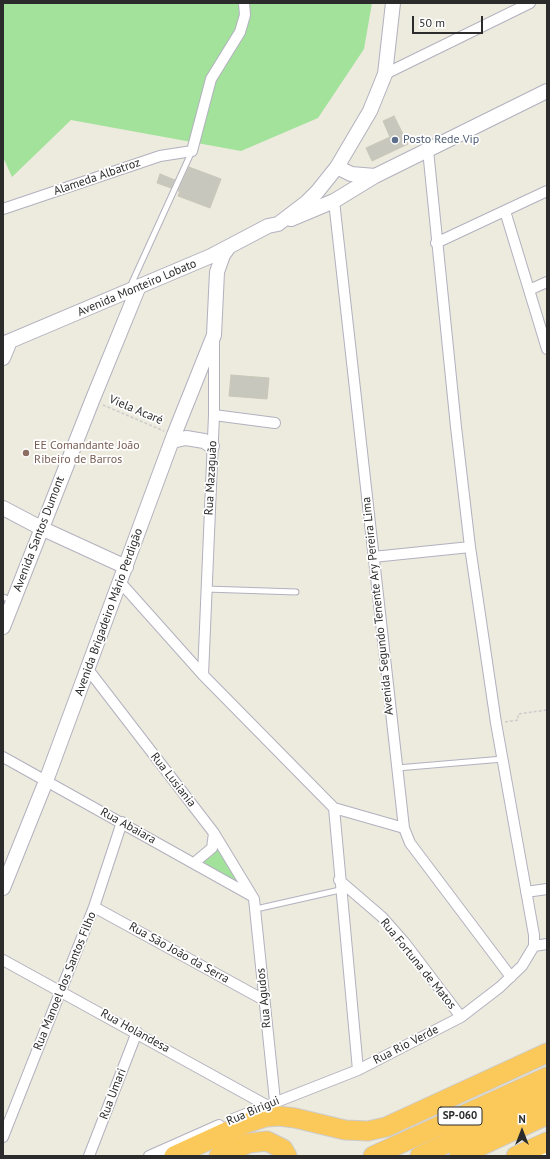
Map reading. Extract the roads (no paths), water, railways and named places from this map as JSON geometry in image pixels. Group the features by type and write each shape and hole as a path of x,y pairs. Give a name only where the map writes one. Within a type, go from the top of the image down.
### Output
{"highway":[{"path":"174,1156 244,1124 266,1117 280,1116 295,1118 345,1130 368,1131 386,1127 547,1053"},
{"name":"SP-060","path":"373,1156 547,1077"},
{"name":"SP-060","path":"420,1156 547,1096"},
{"path":"459,1156 547,1115"},
{"path":"219,1156 249,1143 267,1141 283,1149 287,1156"},
{"path":"516,1156 547,1142"}],"main road":[{"name":"Avenida Monteiro Lobato","path":"6,343 194,264 228,248 273,225 312,197 337,167 370,111 385,74 393,3"},
{"path":"273,225 305,214 334,201 375,176 547,91"},
{"path":"337,167 343,171 359,176 375,176"},
{"name":"Rua Mazaguão","path":"214,335 216,281 219,263 228,248"},
{"path":"194,264 200,265 210,271 216,281"},
{"name":"Avenida Santos Dumont","path":"3,627 8,599 41,528 92,401 134,289"},
{"name":"Avenida Brigadeiro Mário Perdigão","path":"3,888 46,781 173,438 214,335"},
{"path":"3,358 6,343"},
{"path":"173,438 186,438 204,442 212,446"},
{"path":"3,508 41,528 126,567"},
{"path":"541,1156 547,1153"}],"street":[{"path":"192,151 211,79 240,32 245,15 244,3"},
{"path":"385,74 530,3"},
{"path":"428,150 436,243 470,547 496,723 534,935 534,946 547,944"},
{"name":"Alameda Albatroz","path":"3,209 160,156 192,151"},
{"path":"436,243 547,191"},
{"name":"Avenida Segundo Tenente Ary Pereira Lima","path":"334,201 348,315 396,768 404,828 410,843 511,977"},
{"path":"505,211 547,349"},
{"path":"529,290 547,282"},
{"name":"Rua Mazaguão","path":"203,675 214,415 214,335"},
{"path":"214,415 275,423"},
{"path":"373,557 470,547"},
{"path":"120,582 203,675 334,808 404,828"},
{"name":"Rua Lusiania","path":"87,668 214,833 252,896"},
{"name":"Rua Abaiara","path":"3,757 122,822 252,896"},
{"path":"334,808 339,880 358,1070"},
{"name":"Rua Manoel dos Santos Filho","path":"3,1137 94,907 122,822"},
{"path":"194,863 212,848 214,833"},
{"name":"Rua Fortuna de Matos","path":"339,880 382,917 405,943 460,1017"},
{"path":"526,892 547,889"},
{"name":"Rua Agudos","path":"252,896 256,909 264,1000 270,1103"},
{"name":"Rua São João da Serra","path":"94,907 264,1000"},
{"name":"Rua Rio Verde","path":"358,1070 460,1017 511,977 522,966 534,946"},
{"name":"Rua Holandesa","path":"3,960 270,1103"},
{"name":"Rua Umari","path":"89,1156 137,1032"},
{"name":"Rua Birigui","path":"149,1156 270,1103 358,1070"}],"lane":[{"path":"134,289 192,151"},
{"path":"206,589 296,592"},
{"path":"396,768 503,759"},
{"path":"256,909 340,890"}],"place":[{"name":"Posto Rede Vip","path":"395,140"},
{"name":"EE Comandante João Ribeiro de Barros","path":"26,453"}]}
